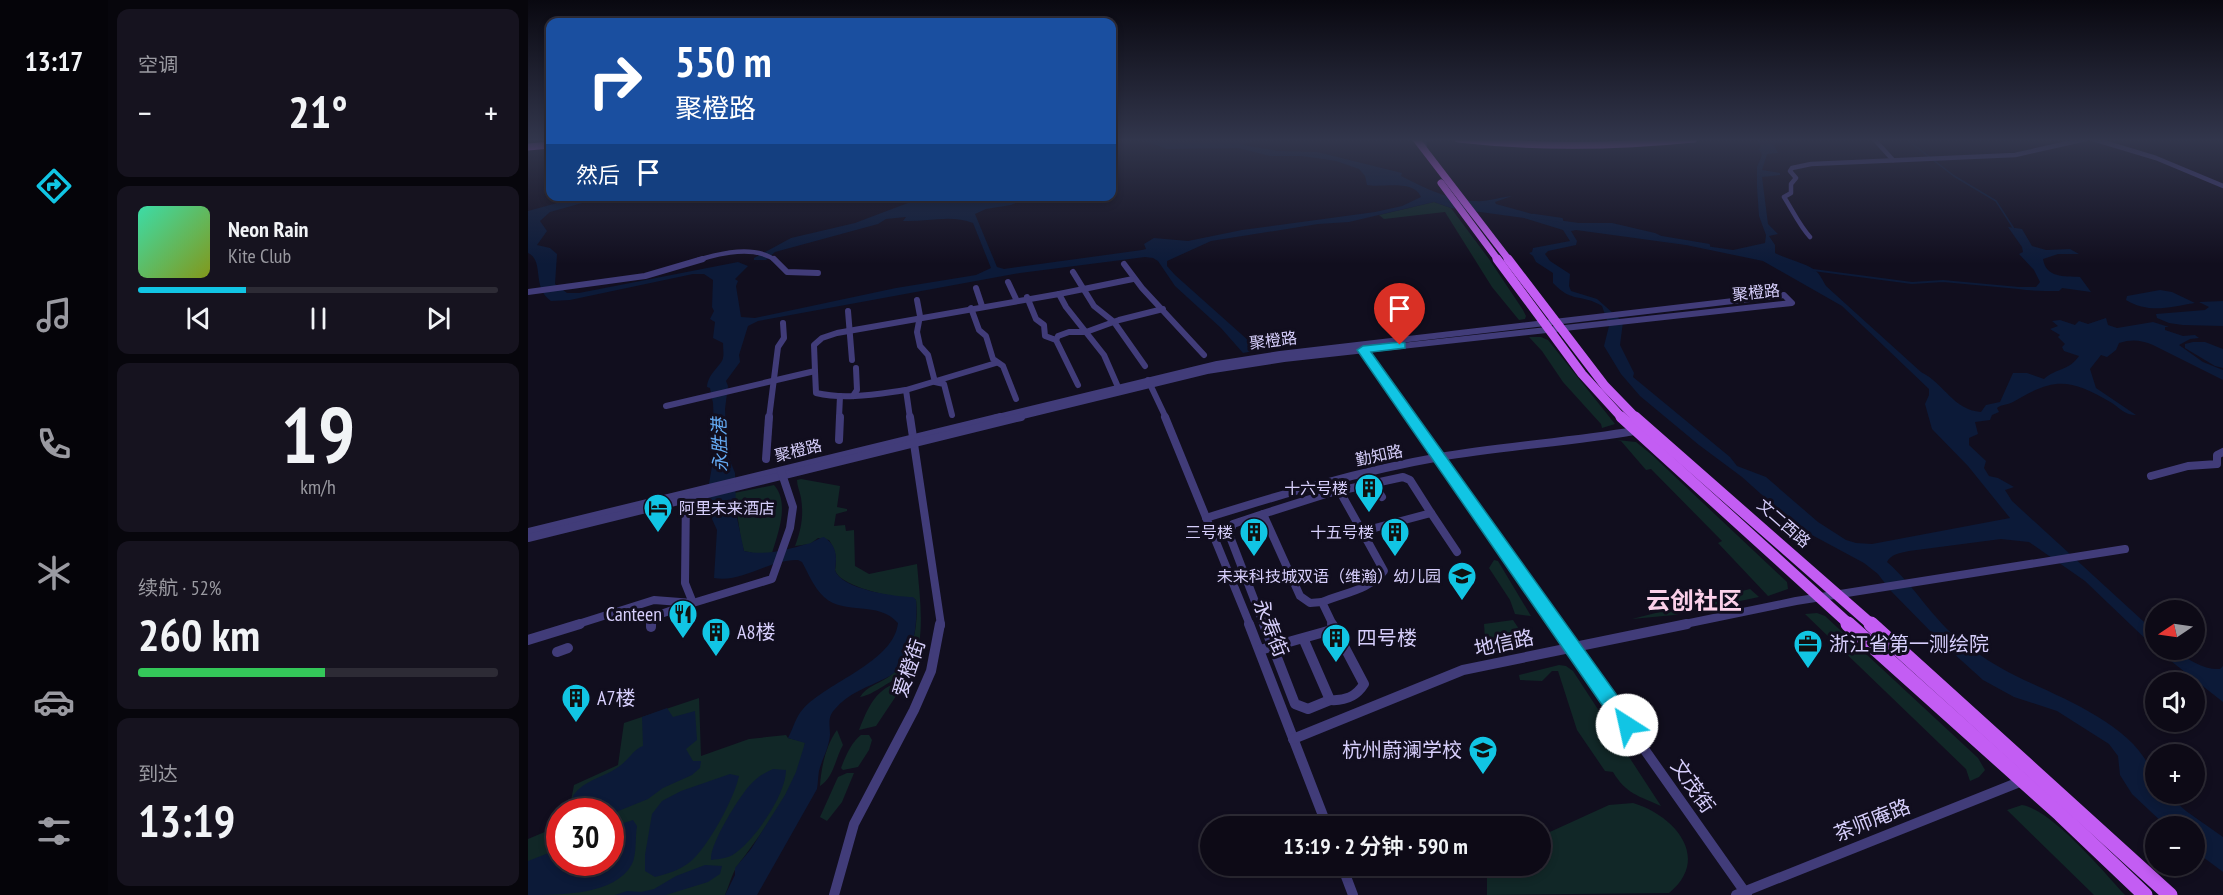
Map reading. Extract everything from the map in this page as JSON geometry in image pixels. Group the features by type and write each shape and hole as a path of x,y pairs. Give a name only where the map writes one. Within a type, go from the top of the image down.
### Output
{"main road":[{"name":"文二西路","path":"1439,181 1468,213 1553,326 1605,386 1643,424 1838,594 2170,895"},
{"name":"文二西路","path":"1447,181 1468,213"},
{"name":"文二西路","path":"1553,326 1582,374 1634,431 2068,821 2145,895"}],"street":[{"path":"1794,181 1791,184 1791,193 1784,197 1798,215 1799,225 1810,237"},
{"path":"532,292 645,276 725,252 761,254 774,258 787,272 818,273"},
{"path":"1124,264 1134,279 1204,355"},
{"path":"1073,273 1094,306 1100,308 1114,322 1144,366"},
{"path":"1016,399 1003,366 996,363 906,390 853,396 816,393 814,345 822,338 851,330 917,320 1027,297 1085,290 1134,279"},
{"path":"1008,282 1016,299"},
{"path":"976,288 982,306"},
{"path":"1059,294 1066,307 1104,355 1118,387"},
{"name":"聚橙路","path":"528,532 685,496 1229,362 1553,326 1792,303 1784,295 1553,326"},
{"path":"1027,297 1036,319 1044,325 1046,336 1056,340 1078,385"},
{"path":"917,300 920,316 917,320 917,332 920,346 928,355 935,382"},
{"path":"971,308 980,330 986,336 996,363"},
{"path":"1056,340 1058,336 1069,332 1086,332 1163,309"},
{"path":"848,311 852,360"},
{"path":"766,459 767,426 778,346 784,338 783,323"},
{"name":"文茂街","path":"1362,347 1742,894"},
{"path":"853,396 857,390 856,368"},
{"path":"666,406 815,372"},
{"path":"935,382 944,384 952,414"},
{"name":"聚橙路","path":"913,440 1118,387 1149,382"},
{"name":"永寿街","path":"1149,382 1260,650 1323,816"},
{"name":"爱橙街","path":"834,895 854,824 914,710 931,671 941,627 906,390"},
{"path":"839,440 837,411 840,396"},
{"name":"勤知路","path":"1206,518 1324,483 1439,458 1634,431"},
{"path":"2151,476 2188,466 2217,464 2217,455 2223,452"},
{"path":"651,627 652,616 772,579 785,546 793,507 782,472"},
{"path":"1322,602 1364,684 1356,695 1299,709 1272,647 1229,534 1233,524 1339,490 1400,476 1407,478 1457,552"},
{"path":"1372,482 1382,497"},
{"path":"1324,483 1329,493"},
{"path":"1263,514 1300,596 1304,601 1312,604 1322,602 1374,584 1384,571 1339,490"},
{"path":"685,496 685,583 693,603"},
{"name":"聚橙路","path":"528,538 685,496"},
{"path":"1363,533 1431,513"},
{"name":"地信路","path":"1293,739 1463,670 1701,619 1817,597 2125,549"},
{"path":"528,640 654,600 693,603"},
{"path":"1260,650 1335,629"},
{"path":"1303,638 1330,700"},
{"path":"557,652 568,648"},
{"name":"茶师庵路","path":"1742,894 2022,781"},
{"path":"1346,876 1353,895"}],"green space":[{"path":"1434,202 1451,208 1523,310 1525,319 1519,320 1492,287 1445,212 1384,219 1379,215"},
{"path":"1529,337 1541,337 1548,340 1615,424 1602,428"},
{"path":"1617,440 1636,442 1652,455 1787,582 1788,589 1768,596 1718,543 1722,541 1651,469 1646,470 1621,441"},
{"path":"797,480 840,486 837,507 847,509 847,511 836,514 834,526 845,525 846,531 854,530 855,566 869,574 917,564 921,621 915,662 909,675 895,679 866,696 860,697 869,688 896,671 908,653 915,633 916,600 910,597 873,592 844,580 835,570 835,554 829,540 818,538 810,544 795,546 802,517 801,498 797,484"},
{"path":"774,485 779,492 782,509 772,553 757,554 744,551 734,493"},
{"path":"1494,560 1498,561 1531,616 1515,614 1510,600 1489,568"},
{"path":"1750,589 1759,597 1674,615 1632,619"},
{"path":"1817,613 1825,616 1978,758 1985,770 1979,777 1970,781 1966,769 1805,614"},
{"path":"1513,620 1525,638 1497,644 1485,638 1484,624"},
{"path":"1559,665 1566,666 1573,671 1661,806 1634,794 1613,772 1605,771 1577,730 1558,671 1552,671 1542,681 1520,680 1519,675"},
{"path":"896,683 902,687 876,726 859,730 868,708 877,696 888,686"},
{"path":"699,698 701,756 749,739 786,735 788,738 805,742 803,756 789,789 736,868 725,895 528,895 528,839 546,831 546,876 624,876 624,798 572,798 574,785 618,765 624,723"},
{"path":"837,730 843,745 831,773 820,786 825,757"},
{"path":"861,735 869,735 872,740 869,750 858,767 843,770 841,768 847,754"},
{"path":"854,773 842,802 827,821 820,817 838,777"},
{"path":"1633,803 1648,809 1662,817 1682,839 1687,852 1687,866 1681,880 1669,893 1487,895 1488,876 1551,876 1551,831 1609,805"},
{"path":"2022,805 2034,809 2062,829 2125,895 2094,895 2007,810"}],"water":[{"name":"永胜港","path":"1366,181 1411,181 1436,192 1465,200 1480,201 1512,196 1495,202 1550,219 1579,223 1612,223 1655,233 1672,241 1733,250 1765,243 1766,235 1759,216 1757,187 1757,181 1762,181 1768,224 1778,234 1769,236 1775,245 1775,253 1815,270 1826,286 1956,402 1963,407 1981,412 1986,405 2000,402 2013,373 2027,373 2044,379 2067,367 2079,356 2064,351 2062,347 2065,344 2058,337 2060,335 2050,329 2058,326 2052,321 2060,320 2075,325 2079,321 2088,324 2106,318 2108,325 2117,328 2153,322 2169,327 2165,327 2165,330 2183,336 2195,335 2199,338 2190,339 2179,345 2203,362 2223,370 2223,380 2149,343 2136,341 2119,343 2116,350 2107,357 2101,355 2090,369 2096,388 2136,415 2126,413 2097,395 2073,385 2051,385 1997,408 1999,412 1992,415 1990,420 1975,422 1978,434 1969,438 1969,445 1986,461 1984,468 1989,476 2014,487 2005,490 2012,501 2145,623 2145,638 2085,581 2029,542 2001,539 1909,551 1893,556 1887,562 1951,633 1968,647 2009,672 2103,720 2123,735 2145,760 2145,804 2178,804 2193,816 2155,816 2132,794 2120,775 2118,756 2109,744 2057,711 2014,697 1983,680 1941,642 1890,590 1878,574 1864,563 1799,528 1742,477 1640,396 1621,374 1604,346 1609,326 1602,306 1566,294 1553,283 1553,273 1536,262 1529,253 1533,248 1570,241 1563,230 1524,218 1451,208 1434,202 1349,222 1318,224 1211,241 1167,261 1167,266 1175,275 1259,350 1243,353 1221,328 1175,286 1158,261 1145,257 1020,273 758,321 748,326 739,355 740,362 726,381 728,386 725,409 727,453 735,473 736,513 744,551 776,552 824,537 834,548 835,570 839,577 870,591 913,597 916,600 916,622 908,655 895,672 852,695 832,712 829,721 830,735 819,771 817,789 757,895 725,895 735,875 735,868 751,849 785,795 796,772 805,743 788,738 798,715 814,699 858,671 885,649 894,637 898,623 881,612 832,603 820,593 802,562 798,560 777,563 735,577 714,578 717,530 712,519 713,507 706,501 715,449 713,403 710,388 707,387 710,378 722,361 723,343 713,338 715,322 710,319 714,311 712,307 713,280 704,274 693,274 570,300 551,301 541,289 536,262 528,253 528,211 564,201 590,201 550,212 540,221 547,231 537,245 550,248 557,254 555,284 567,293 579,293 738,262 748,266 735,279 738,281 736,286 741,317 755,318 896,288 976,275 991,268 973,223 956,219 903,221 906,217 886,219 878,224 775,252 766,260 754,260 791,238 855,223 913,201 1020,201 975,214 997,267 1004,269 1142,250 1146,249 1144,244 1154,238 1188,241 1242,230 1375,212 1402,206 1421,197 1417,191 1405,186 1367,185","holes":["1576,230 1686,245 1763,261 1842,306 1929,389 1925,404 1932,429 1968,466 2010,518 1872,544 1846,540 1818,522 1766,477 1737,466 1730,457 1633,377 1634,373 1620,345 1623,322 1597,299 1571,291 1570,274 1550,261 1545,254 1548,251 1576,245 1577,241 1571,231"]},
{"path":"2008,227 2022,229 2032,246 2046,250 2070,249 2079,254 2058,254 2043,259 2052,273 2080,277 2091,292 2062,288 2059,291 2018,289 2017,287 2036,287 2040,282 2034,270 2019,254 2023,252 2022,247"},
{"path":"2160,290 2172,292 2195,303 2168,308 2152,308 2126,300 2127,296"},
{"path":"2223,301 2223,326 2169,323 2157,318 2156,314 2205,310 2209,307 2199,302"},
{"path":"2205,342 2223,349 2223,368 2215,366 2185,348 2185,344"},
{"path":"2170,660 2190,660 2214,669 2220,669 2223,666 2223,702 2205,688 2205,672 2185,672"},
{"path":"667,708 673,717 695,711 697,740 686,749 693,761 701,761 700,768 692,775 663,788 648,799 624,809 624,798 574,798 583,786 624,763 643,746 642,717"},
{"path":"773,769 786,770 785,780 776,802 762,825 735,853 725,858 711,860 720,833 739,800 755,780"},
{"path":"730,774 739,776 732,797 712,834 697,855 682,867 664,875 655,877 645,871 645,855 652,814 662,801 681,791"},
{"path":"633,820 637,826 634,860 624,874 624,823"},
{"path":"2205,824 2223,837 2223,872 2205,858"},
{"path":"546,854 546,876 622,876 614,882 586,891 556,895 528,895 528,861"},
{"path":"705,865 722,866 720,874 708,882 666,895 615,895 627,891 641,892 654,889 676,876"}],"waterway":[{"path":"1962,181 1996,201 2014,229"},
{"path":"1533,216 1561,220"},
{"path":"1660,238 1708,246"},
{"path":"1813,270 1912,283 1943,281 2019,288"}],"place":[{"name":"十六号楼","path":"1369,514"},
{"name":"阿里未来酒店","path":"658,534"},
{"name":"三号楼","path":"1254,558"},
{"name":"十五号楼","path":"1395,558"},
{"name":"未来科技城双语（维瀚）幼儿园","path":"1462,602"},
{"name":"Canteen","path":"683,640"},
{"name":"A8楼","path":"716,658"},
{"name":"四号楼","path":"1336,664"},
{"name":"浙江省第一测绘院","path":"1808,670"},
{"name":"A7楼","path":"576,724"},
{"name":"杭州蔚澜学校","path":"1483,776"}],"district":[{"name":"云创社区","path":"1694,601"}],"route":[{"path":"1400,345 1363,350 1627,725"}]}
